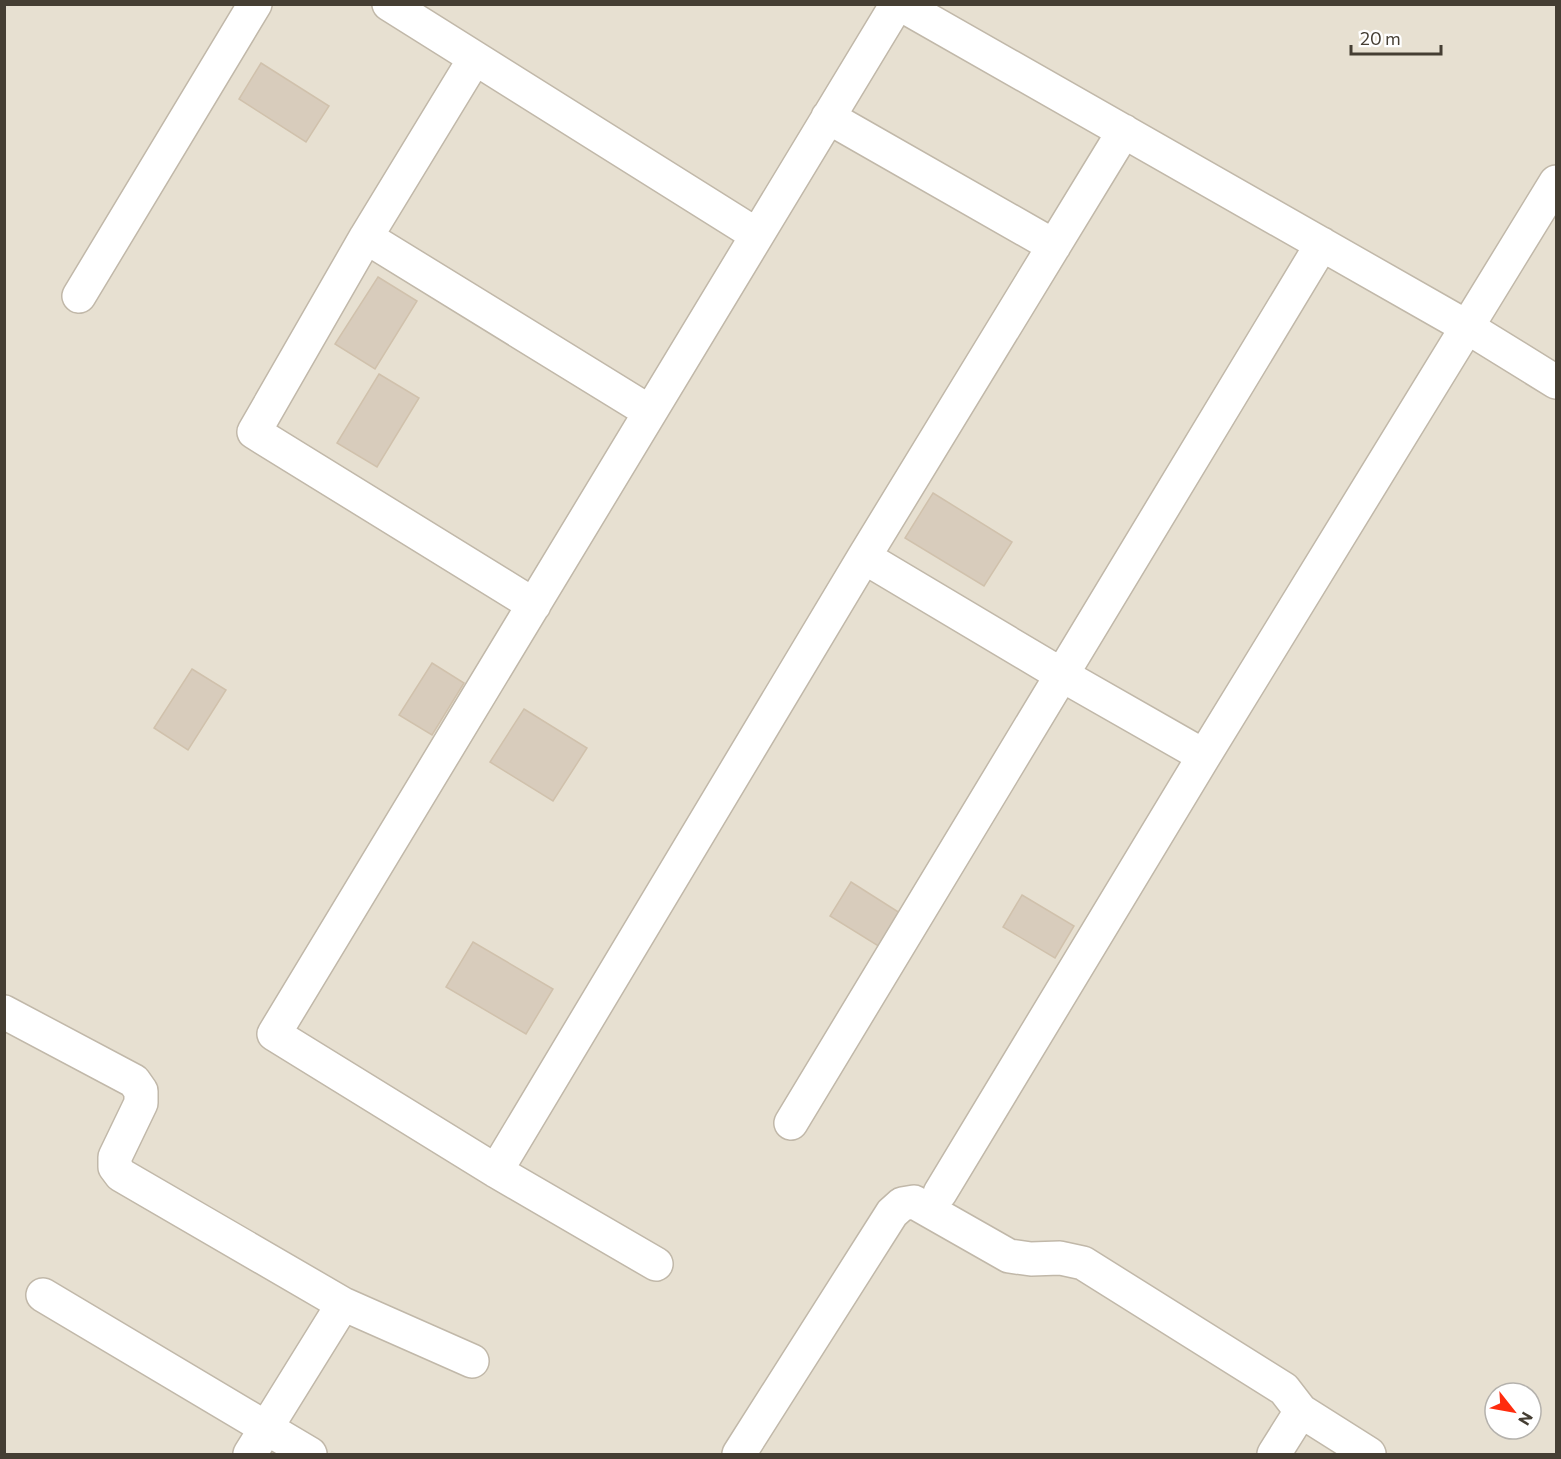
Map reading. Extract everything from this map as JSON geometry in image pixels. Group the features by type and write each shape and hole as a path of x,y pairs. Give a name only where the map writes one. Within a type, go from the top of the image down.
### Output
{"street":[{"path":"79,296 255,4"},
{"path":"389,4 757,235"},
{"path":"656,1264 496,1171 274,1035 898,4 1124,130 1467,327 1557,382"},
{"path":"475,58 366,237 254,432 534,605"},
{"path":"828,117 1054,246"},
{"path":"496,1171 864,557 1124,130"},
{"path":"940,1193 1204,756 1557,182"},
{"path":"366,237 650,412"},
{"path":"791,1123 1322,244"},
{"path":"864,557 1062,675 1204,756"},
{"path":"4,1012 134,1081 141,1091 141,1103 116,1157 115,1167 121,1174 343,1304 471,1361"},
{"path":"739,1455 892,1213 902,1204 914,1202 1009,1257 1030,1260 1060,1258 1083,1263 1284,1389 1301,1411 1369,1455"},
{"path":"43,1295 258,1442 310,1455"},
{"path":"258,1442 343,1304"},
{"path":"1275,1455 1301,1411"}],"shaded area":[{"path":"5,5 1556,5 1556,1454 5,1454"}],"building":[{"path":"261,63 329,106 306,142 239,99"},
{"path":"378,277 417,301 375,369 335,344"},
{"path":"379,374 419,398 377,467 337,443"},
{"path":"933,493 1012,542 984,586 905,538"},
{"path":"432,663 464,683 432,735 399,715"},
{"path":"192,669 226,690 188,750 154,728"},
{"path":"524,709 587,748 553,801 490,762"},
{"path":"851,882 900,913 880,947 830,916"},
{"path":"1022,895 1074,926 1055,958 1003,927"},
{"path":"473,942 553,989 526,1034 446,987"}]}
